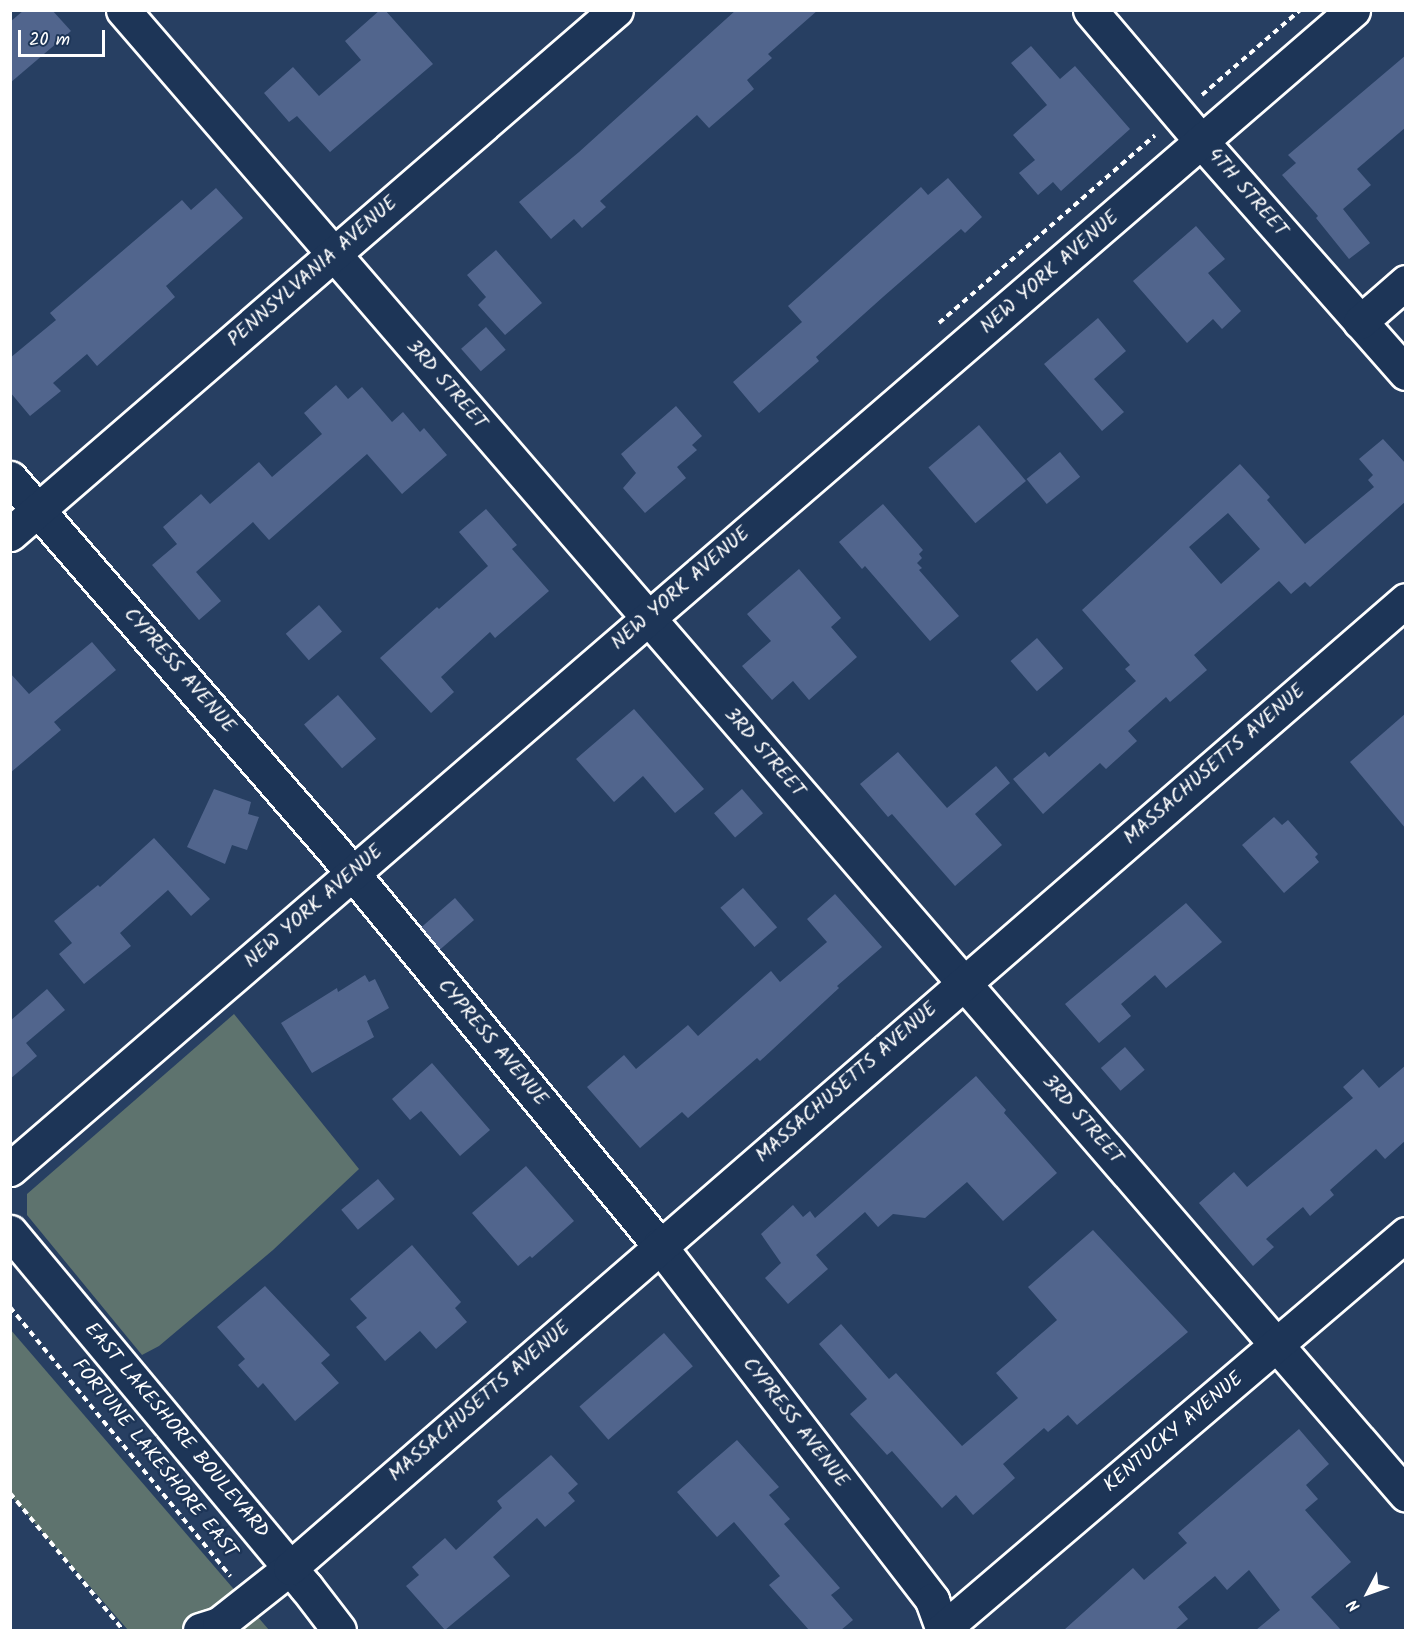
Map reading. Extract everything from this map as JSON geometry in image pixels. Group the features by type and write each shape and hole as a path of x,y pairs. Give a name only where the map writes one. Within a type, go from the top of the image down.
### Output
{"street":[{"name":"3RD STREET","path":"123,10 333,256 1406,1495"},
{"name":"PENNSYLVANIA AVENUE","path":"10,534 616,10"},
{"name":"4TH STREET","path":"1090,10 1202,142 1406,373"},
{"name":"NEW YORK AVENUE","path":"10,1169 1353,10"},
{"path":"1360,322 1406,282"},
{"name":"CYPRESS AVENUE","path":"10,478 353,874 659,1245 932,1600 942,1630"},
{"name":"MASSACHUSETTS AVENUE","path":"191,1628 219,1624 290,1568 659,1245 1406,600"},
{"name":"EAST LAKESHORE BOULEVARD","path":"10,1232 339,1630"},
{"name":"KENTUCKY AVENUE","path":"942,1630 1406,1234"}],"path":[{"name":"FORTUNE LAKESHORE EAST","path":"10,1307 250,1600"},
{"path":"10,1493 123,1630"}],"green space":[{"path":"234,1014 359,1169 273,1250 159,1346 142,1355 27,1215 27,1194"},
{"path":"10,1329 269,1630 128,1630 11,1496"}],"building":[{"path":"24,10 52,10 71,31 10,83 10,22"},
{"path":"380,10 385,10 433,64 330,152 297,116 289,122 264,93 293,67 319,96 361,60 345,41"},
{"path":"736,10 818,10 768,54 772,58 747,80 754,89 709,128 697,115 600,201 606,207 582,228 574,219 551,239 519,202 579,152"},
{"path":"1031,46 1060,79 1075,66 1130,129 1061,191 1053,182 1038,195 1019,173 1035,160 1013,135 1047,105 1011,63"},
{"path":"1406,55 1406,127 1357,169 1371,185 1343,209 1370,243 1349,259 1316,218 1318,216 1282,175 1296,163 1288,155"},
{"path":"948,178 982,217 965,233 961,229 883,297 816,357 819,361 759,413 733,382 802,322 788,306 921,187 928,195"},
{"path":"216,188 243,218 166,286 175,297 97,366 87,354 53,383 61,391 30,416 10,392 10,358 56,320 50,313 182,200 191,210"},
{"path":"1196,226 1225,259 1208,273 1241,311 1222,329 1213,319 1187,343 1133,281"},
{"path":"496,250 542,303 505,335 478,305 486,297 467,275"},
{"path":"1098,318 1126,351 1094,379 1124,412 1102,431 1044,364"},
{"path":"486,327 506,350 481,371 461,349"},
{"path":"336,385 348,399 362,387 392,422 403,412 420,432 424,428 447,455 402,494 367,454 269,540 253,522 196,572 221,601 199,620 152,565 177,544 163,527 201,494 210,504 259,462 272,477 322,434 304,413"},
{"path":"676,406 702,436 692,445 697,450 677,467 686,478 645,513 623,488 636,473 621,454"},
{"path":"979,425 1026,481 975,523 928,467"},
{"path":"1383,439 1406,464 1406,501 1310,587 1305,582 1291,594 1279,581 1194,655 1207,670 1170,702 1166,697 1128,731 1137,741 1106,769 1100,763 1043,814 1013,779 1045,752 1049,757 1136,681 1125,669 1130,665 1082,610 1240,464 1270,497 1267,500 1305,544 1374,487 1368,480 1373,475 1359,459","holes":["1228,513 1260,549 1221,584 1189,547"]},
{"path":"1060,452 1080,477 1047,504 1027,479"},
{"path":"883,504 923,550 919,554 922,558 917,563 922,568 919,570 959,616 930,641 865,566 862,569 839,542"},
{"path":"486,509 517,545 512,549 549,591 495,638 490,632 441,677 454,692 431,713 380,658 437,607 439,609 488,566 459,532"},
{"path":"799,569 841,618 831,627 857,657 809,700 793,681 772,700 742,666 771,641 747,614"},
{"path":"319,605 342,631 309,660 286,634"},
{"path":"1037,638 1063,668 1037,691 1011,661"},
{"path":"92,642 116,670 54,722 61,730 10,773 10,673 29,694"},
{"path":"338,695 376,739 342,768 304,725"},
{"path":"634,709 704,789 675,813 643,776 614,802 576,759"},
{"path":"1406,713 1406,829 1350,762"},
{"path":"898,752 947,808 996,766 1010,783 975,814 1002,845 955,886 892,814 888,817 860,784"},
{"path":"214,789 251,802 248,814 259,817 247,850 232,845 225,864 187,847"},
{"path":"742,789 763,813 735,837 714,813"},
{"path":"1274,817 1282,825 1288,820 1318,854 1315,857 1319,862 1284,893 1242,845"},
{"path":"154,838 210,899 191,916 168,890 120,933 131,946 84,984 59,954 72,943 54,921 98,885 100,887"},
{"path":"743,888 777,927 754,947 720,908"},
{"path":"835,894 882,947 837,986 839,988 760,1061 757,1058 688,1118 682,1112 640,1148 587,1087 624,1055 636,1069 688,1025 698,1036 771,971 780,982 827,942 807,919"},
{"path":"455,898 474,920 440,949 421,928"},
{"path":"1186,903 1222,942 1166,988 1155,975 1121,1004 1131,1016 1099,1043 1065,1004"},
{"path":"365,975 369,982 375,979 389,1008 367,1021 374,1037 312,1073 281,1023 337,988 338,992"},
{"path":"47,989 65,1010 26,1043 37,1056 10,1079 10,1021"},
{"path":"1125,1047 1145,1070 1121,1091 1101,1068"},
{"path":"432,1063 490,1130 460,1156 421,1111 410,1120 392,1099"},
{"path":"1406,1065 1406,1140 1385,1159 1376,1149 1330,1190 1334,1195 1310,1216 1303,1207 1266,1239 1274,1247 1253,1266 1199,1203 1234,1172 1247,1187 1353,1098 1343,1087 1363,1069 1379,1088"},
{"path":"976,1076 1006,1110 1004,1113 1057,1173 1003,1221 967,1182 925,1218 893,1214 878,1227 865,1212 816,1255 828,1269 788,1304 765,1278 781,1263 761,1234 793,1205 803,1217 810,1211 815,1218"},
{"path":"526,1166 574,1221 532,1258 530,1256 518,1266 472,1213"},
{"path":"378,1179 395,1199 358,1230 341,1210"},
{"path":"1093,1230 1188,1332 1077,1425 1068,1415 1048,1432 1044,1428 1003,1464 1015,1478 973,1515 956,1495 942,1508 892,1451 887,1455 850,1414 867,1399 819,1344 841,1324 889,1379 896,1373 962,1446 1018,1398 996,1373 1057,1320 1028,1287"},
{"path":"412,1245 461,1302 455,1308 467,1322 436,1349 420,1331 385,1361 356,1327 367,1318 350,1299"},
{"path":"265,1286 330,1355 321,1363 339,1383 295,1421 263,1383 258,1388 238,1365 245,1359 217,1327"},
{"path":"664,1333 693,1366 608,1440 579,1406"},
{"path":"1299,1429 1329,1464 1306,1485 1318,1499 1305,1510 1351,1562 1311,1597 1341,1630 1256,1630 1280,1610 1249,1570 1227,1590 1215,1576 1178,1607 1188,1619 1175,1630 1064,1630 1133,1568 1144,1580 1187,1543 1178,1533"},
{"path":"737,1440 779,1487 769,1495 790,1519 784,1524 840,1588 831,1595 853,1620 841,1630 809,1630 769,1585 780,1576 734,1522 717,1537 677,1492"},
{"path":"551,1455 578,1484 568,1493 575,1501 545,1527 537,1518 493,1557 510,1576 445,1630 406,1586 419,1575 412,1567 445,1538 456,1550 502,1508 497,1501"}]}
